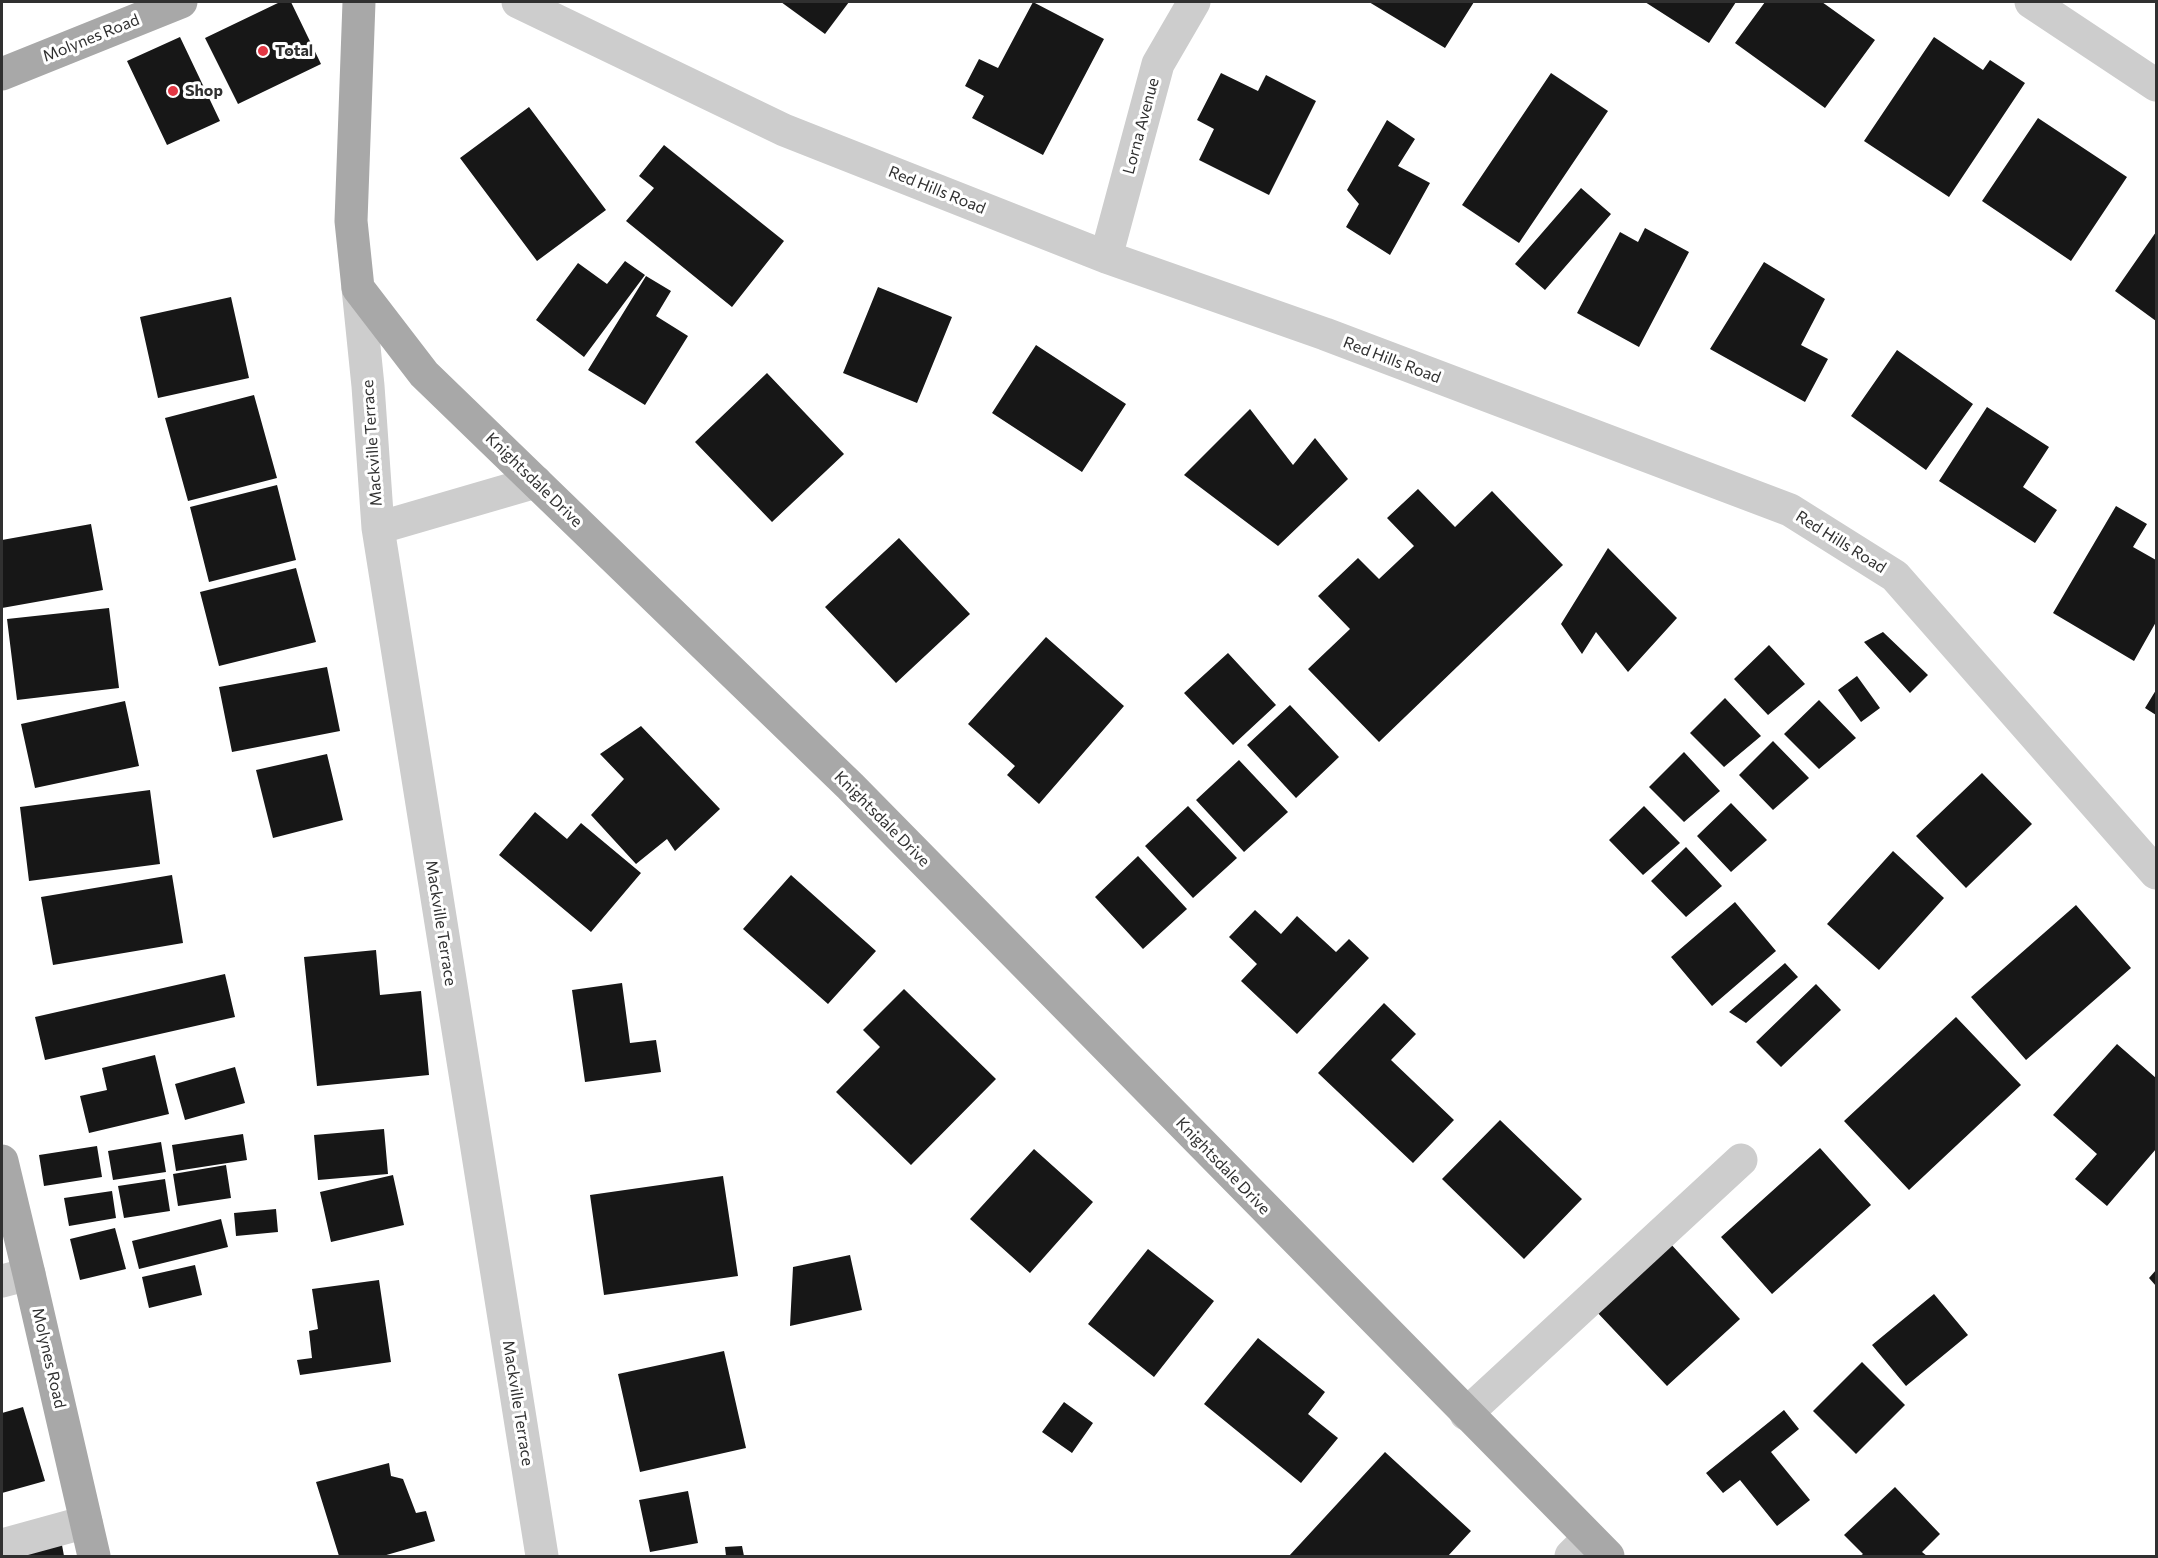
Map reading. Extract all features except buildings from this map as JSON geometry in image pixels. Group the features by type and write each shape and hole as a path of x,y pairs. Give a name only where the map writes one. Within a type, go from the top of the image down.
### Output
{"main road":[{"name":"Molynes Road","path":"2,74 181,2"},
{"path":"358,288 351,221 359,2"},
{"name":"Knightsdale Drive","path":"358,288 424,374 859,794 1466,1414 1589,1550"},
{"name":"Molynes Road","path":"2,1161 15,1277 86,1522 94,1557"}],"street":[{"name":"Red Hills Road","path":"518,2 784,130 1106,257 1325,334 1790,510 1895,576 2157,873"},
{"name":"Lorna Avenue","path":"1106,257 1158,64 1194,2"},
{"path":"2031,2 2157,86"},
{"name":"Mackville Terrace","path":"358,288 378,528 542,1557"},
{"path":"378,528 536,482"},
{"path":"1466,1414 1741,1160"},
{"path":"2,1545 86,1522"}],"place":[{"name":"Total","path":"263,51"},
{"name":"Shop","path":"173,91"}]}
